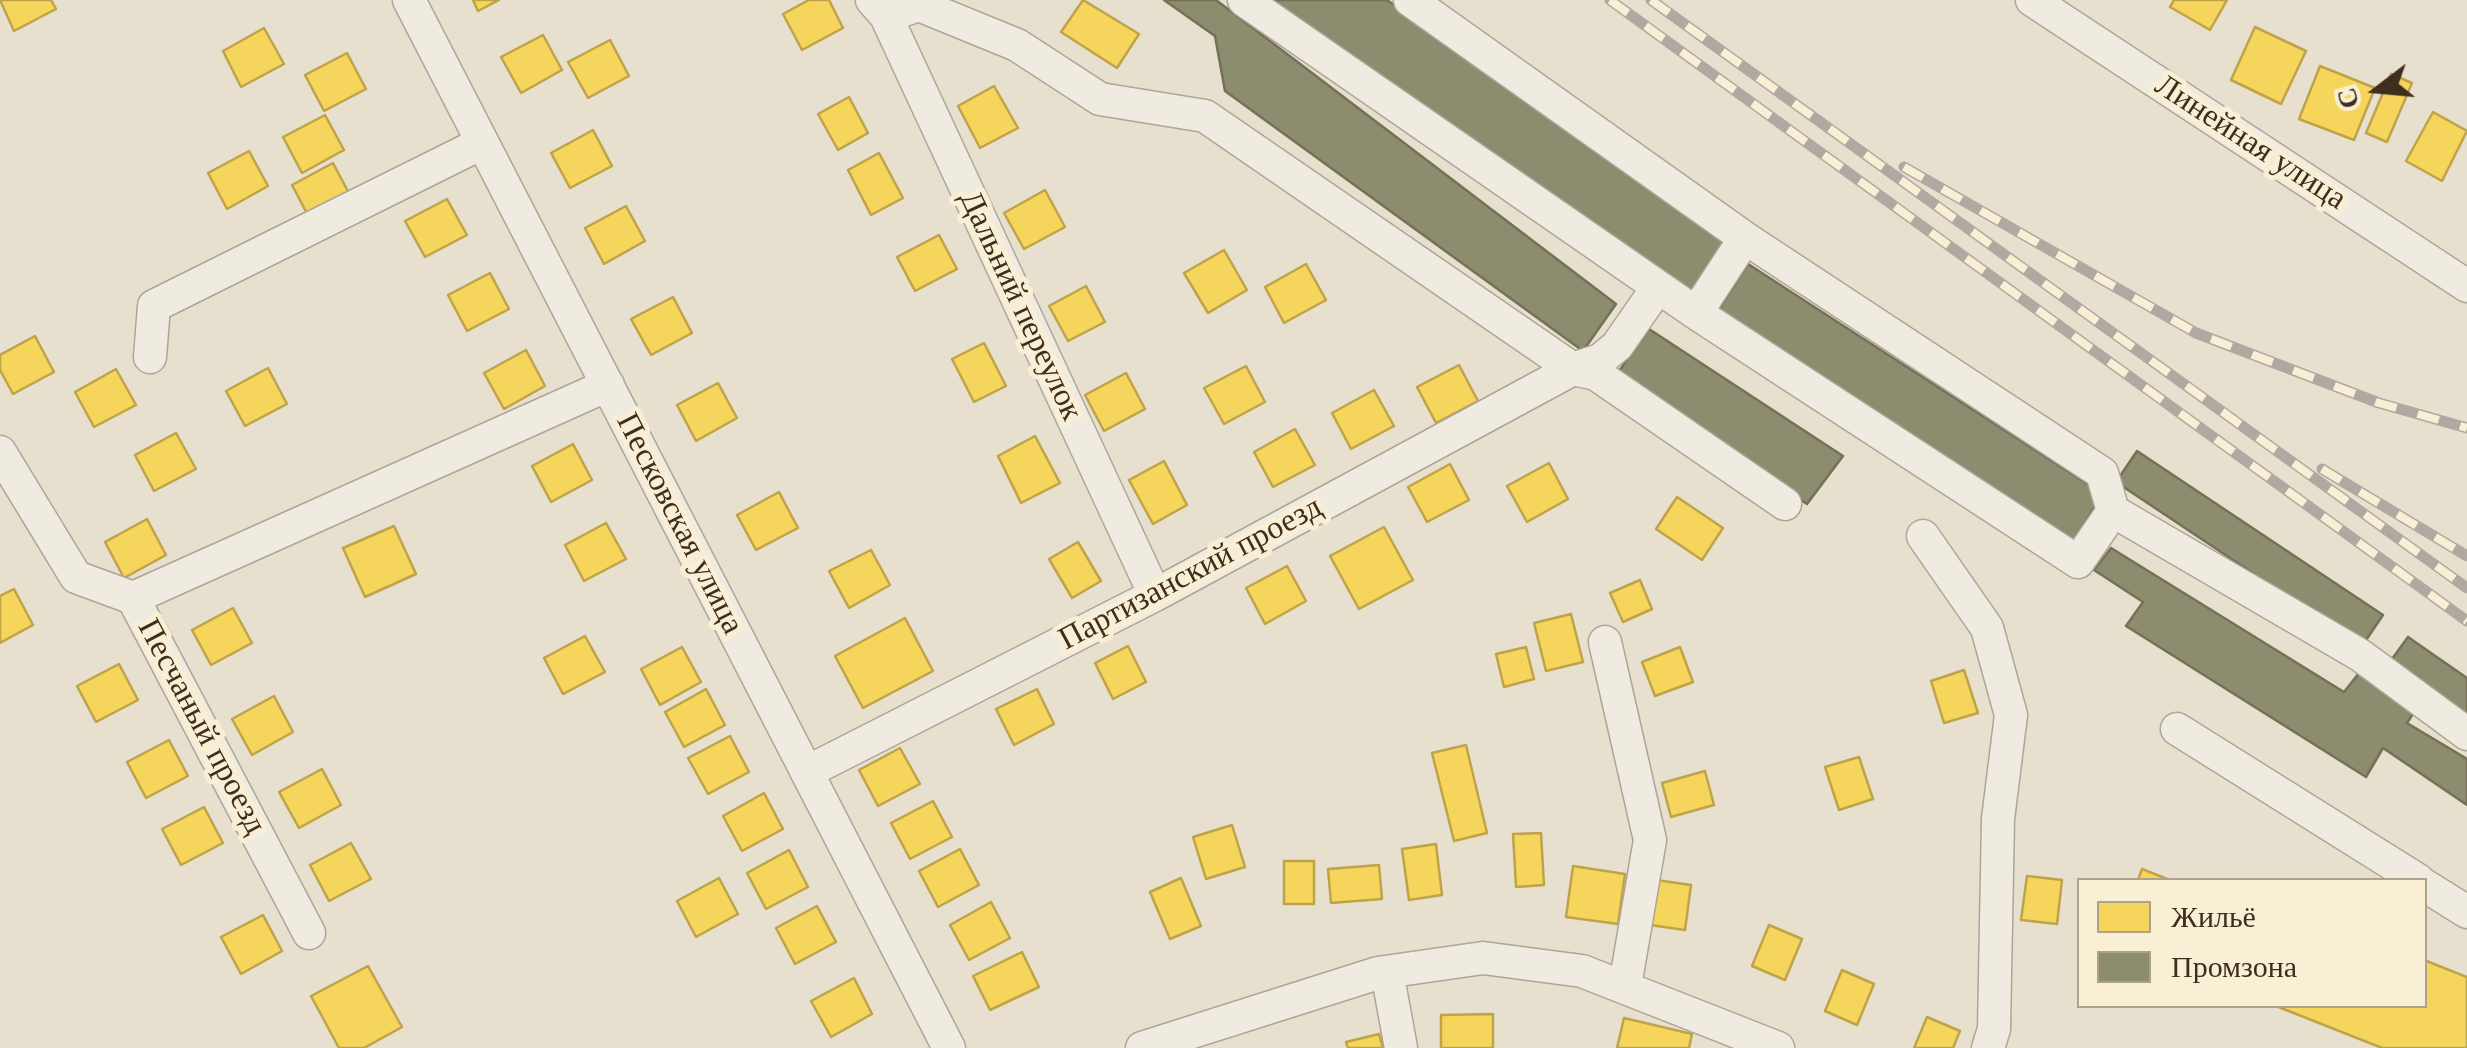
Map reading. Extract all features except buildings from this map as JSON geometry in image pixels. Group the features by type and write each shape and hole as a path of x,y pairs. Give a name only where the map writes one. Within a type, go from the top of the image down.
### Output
{"street":[{"name":"Песковская улица","path":"408,0 949,1048"},
{"path":"1244,0 1696,313 2078,562 2113,510"},
{"path":"1410,0 1745,238 2102,474 2113,510 2360,655 2467,734"},
{"name":"Линейная улица","path":"2032,0 2467,286"},
{"path":"879,8 919,4 1017,45 1100,99 1205,116 1573,369 1596,374 1785,504"},
{"name":"Дальний переулок","path":"879,8 1154,595"},
{"path":"150,357 154,306 482,143"},
{"path":"1696,313 1745,238"},
{"name":"Партизанский проезд","path":"807,772 1154,595 1573,369 1600,360 1617,346 1658,286"},
{"path":"133,598 608,385"},
{"name":"Песчаный проезд","path":"0,452 76,577 133,598 309,933"},
{"path":"1923,536 1987,628 2010,714 1998,819 1992,924 1994,1029 1988,1048"},
{"path":"1604,642 1650,840 1625,986"},
{"path":"2178,729 2415,878"},
{"path":"2427,887 2467,912"},
{"path":"1142,1048 1387,972 1484,958 1582,971 1778,1048"},
{"path":"1387,972 1402,1048"}],"railway":[{"path":"1610,0 2467,621"},
{"path":"1651,0 2467,588"},
{"path":"1904,167 2196,333 2379,403 2467,428"},
{"path":"2322,469 2467,556"}]}
